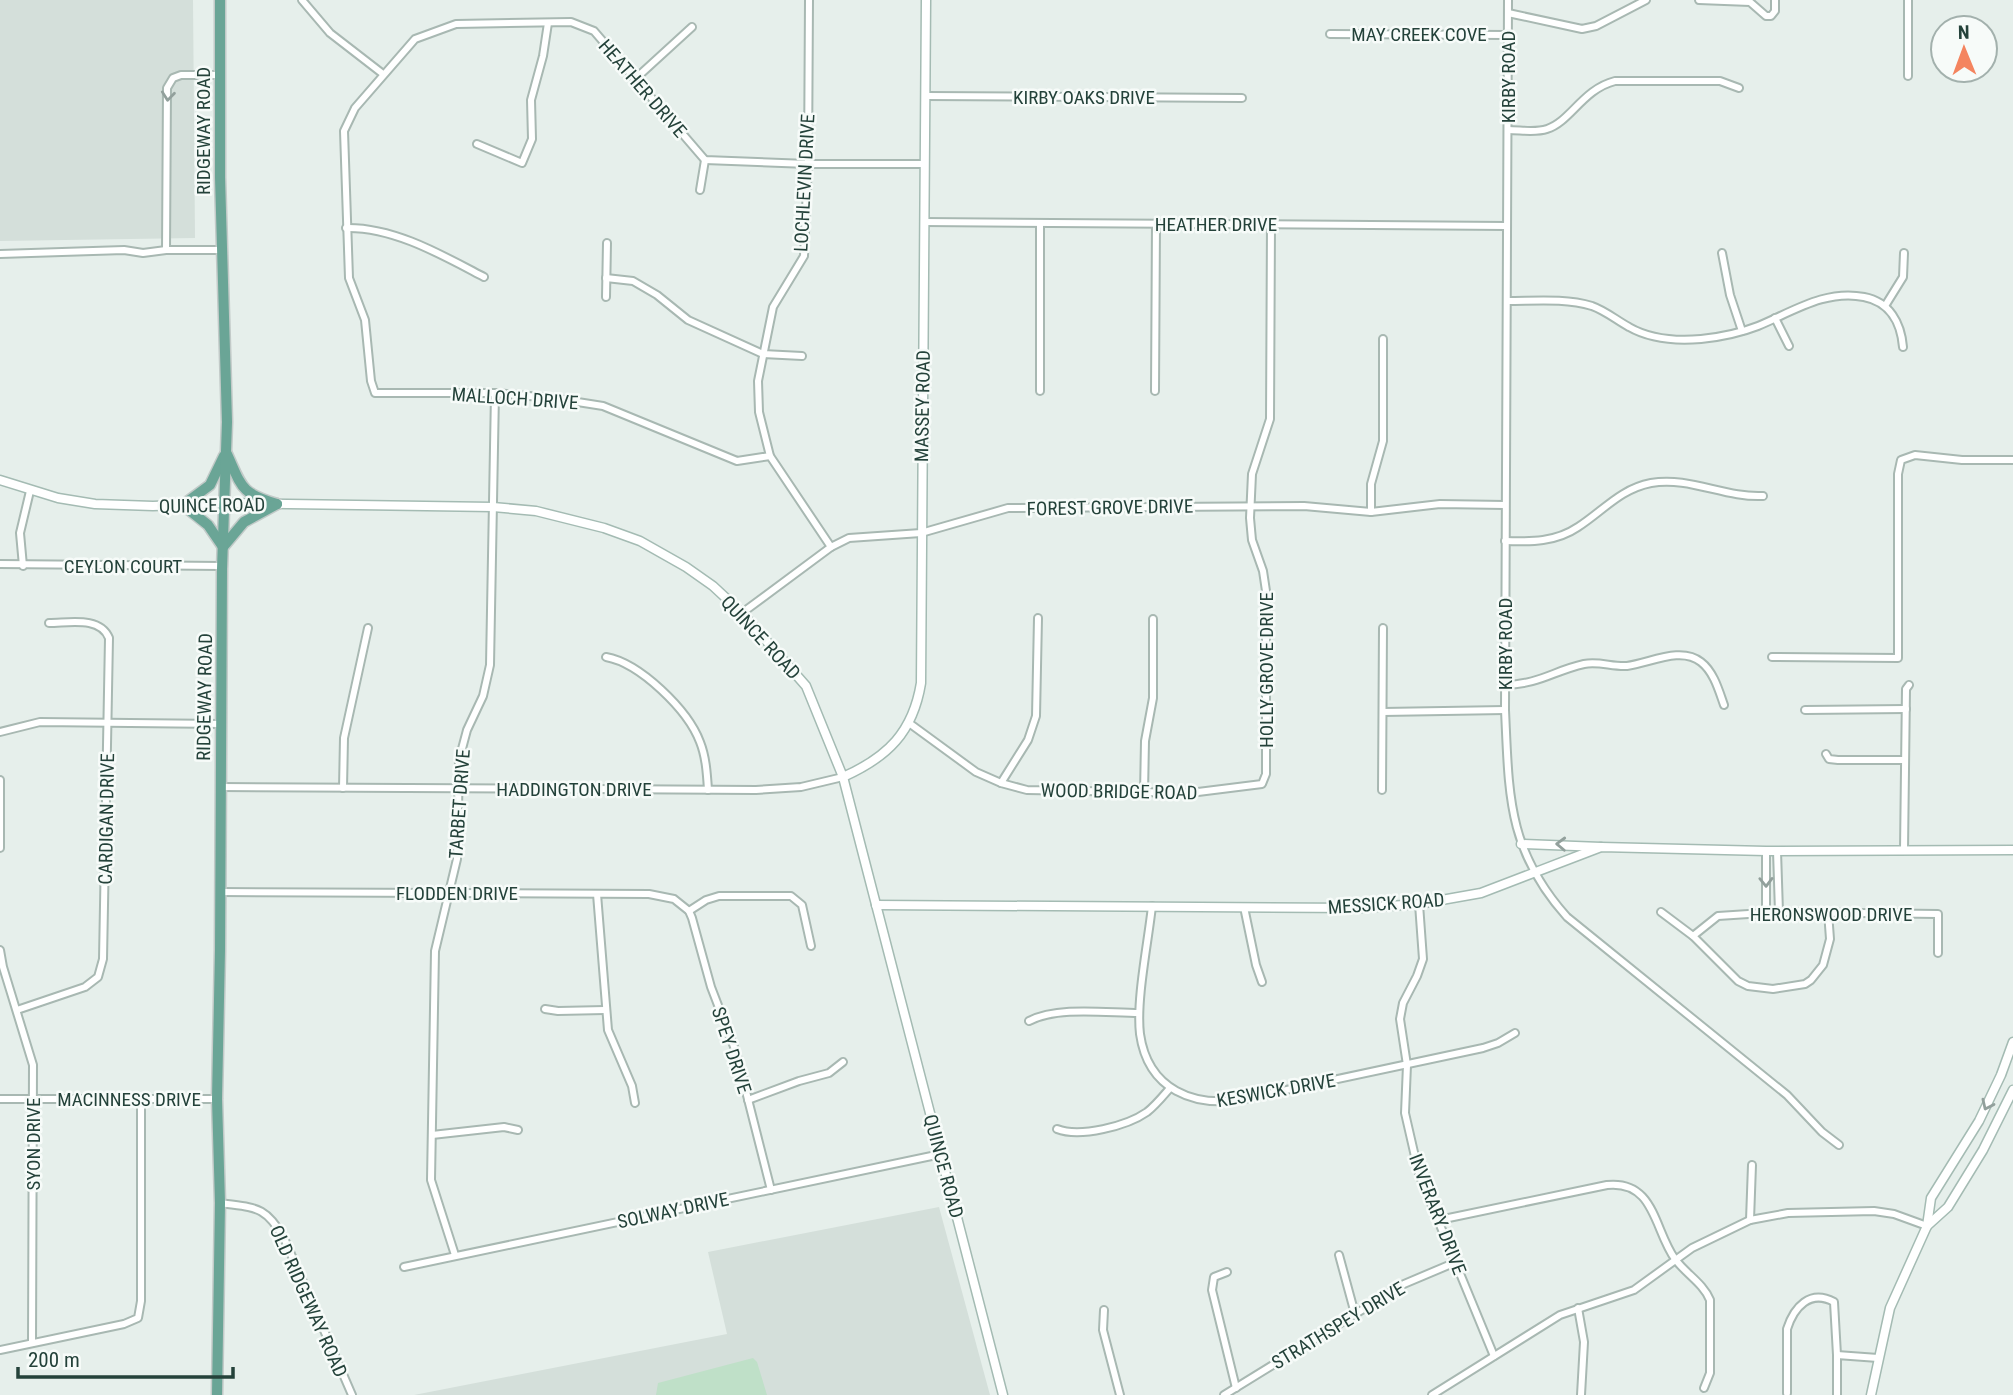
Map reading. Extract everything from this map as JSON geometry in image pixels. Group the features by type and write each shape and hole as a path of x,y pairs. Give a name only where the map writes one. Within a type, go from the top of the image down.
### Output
{"main road":[{"name":"RIDGEWAY ROAD","path":"217,1395 220,1203 216,1099 222,566 226,451 220,177 220,0"},
{"name":"MASSEY ROAD","path":"843,777 883,754 894,744 915,711 921,683 926,0"},
{"path":"226,451 245,491 255,498 277,504"},
{"path":"226,451 210,485 183,505 208,525 223,547 244,522 277,504"},
{"name":"QUINCE ROAD","path":"0,480 30,491 95,504 494,507 536,511 570,518 640,541 701,576 742,614 806,686 843,777 1003,1395"},
{"path":"1521,844 1601,847"},
{"name":"MESSICK ROAD","path":"876,905 1359,908 1419,904 1481,893 1601,847 1766,851 2013,850"},
{"path":"1871,1395 1890,1308 1927,1226 1931,1198 1979,1121 2001,1076 2013,1042"},
{"path":"1927,1226 1948,1207 1983,1150 2013,1090"}],"street":[{"path":"302,0 330,33 383,74"},
{"name":"LOCHLEVIN DRIVE","path":"809,0 808,164 804,256 773,307 758,381 759,412 770,456 831,547"},
{"name":"KIRBY ROAD","path":"1508,0 1505,710 1512,816 1521,844 1535,872 1567,917 1787,1095 1822,1132 1839,1145"},
{"path":"1508,13 1583,29 1596,26 1646,0"},
{"path":"1699,0 1751,1 1760,14 1771,16 1775,11 1775,0"},
{"path":"1908,0 1908,76"},
{"name":"HEATHER DRIVE","path":"375,393 371,381 365,320 348,278 344,131 355,108 415,39 456,24 570,22 594,31 705,160"},
{"path":"477,144 522,163 532,139 531,100 543,56 548,23"},
{"path":"634,80 692,27"},
{"name":"MAY CREEK COVE","path":"1329,34 1508,35"},
{"path":"166,250 167,88 173,78 181,75 221,75"},
{"path":"1508,130 1550,128 1598,87 1615,81 1720,81 1739,88"},
{"name":"KIRBY OAKS DRIVE","path":"926,96 1242,98"},
{"path":"700,190 705,160 808,164 924,164"},
{"name":"HEATHER DRIVE","path":"924,222 1507,226"},
{"path":"1040,391 1041,223"},
{"path":"1155,391 1156,223"},
{"name":"HOLLY GROVE DRIVE","path":"1262,784 1266,774 1266,591 1262,567 1251,533 1250,506 1252,474 1270,419 1271,224"},
{"path":"346,228 365,228 432,250 484,277"},
{"path":"606,297 607,243"},
{"path":"0,254 222,250"},
{"path":"1722,253 1730,295 1742,331"},
{"path":"1885,306 1903,277 1904,253"},
{"path":"606,278 633,281 657,295 688,320 763,354 802,356"},
{"path":"1507,301 1587,305 1604,311 1636,330 1668,338 1700,339 1742,331 1805,304 1836,296 1863,296 1885,306 1899,324 1903,347"},
{"path":"1775,318 1790,346"},
{"path":"1371,512 1371,484 1383,441 1383,339"},
{"name":"MALLOCH DRIVE","path":"375,393 495,393 603,406 737,461 770,456"},
{"name":"TARBET DRIVE","path":"454,1255 432,1185 435,951 457,859 459,760 463,742 483,696 490,665 495,393"},
{"path":"1772,657 1898,658 1898,474 1901,460 1915,455 1962,460 2013,460"},
{"path":"1505,541 1544,540 1566,533 1587,521 1616,496 1650,483 1676,482 1727,494 1763,496"},
{"path":"23,566 20,533 30,491"},
{"name":"FOREST GROVE DRIVE","path":"742,614 831,547 849,538 921,533 1008,508 1304,506 1371,512 1440,504 1505,505"},
{"name":"CEYLON COURT","path":"0,564 222,566"},
{"path":"1001,783 1028,740 1036,716 1038,618"},
{"path":"1144,793 1145,741 1153,698 1153,619"},
{"name":"CARDIGAN DRIVE","path":"17,1010 85,987 98,977 102,969 109,643 107,634 94,624 49,623"},
{"path":"343,788 344,738 368,628"},
{"path":"1382,790 1383,628"},
{"path":"1505,685 1530,684 1589,663 1625,666 1666,657 1686,656 1705,666 1724,705"},
{"path":"606,657 636,669 689,721 703,748 708,790"},
{"path":"1904,850 1906,689 1909,685"},
{"path":"1805,710 1906,709"},
{"path":"1383,712 1505,710"},
{"path":"0,732 40,722 221,724"},
{"name":"WOOD BRIDGE ROAD","path":"909,723 966,765 1001,783 1038,791 1202,793 1262,784"},
{"path":"1826,754 1829,759 1838,760 1905,760"},
{"name":"HADDINGTON DRIVE","path":"220,787 786,789 843,777"},
{"path":"0,780 0,848"},
{"path":"1766,851 1766,913"},
{"path":"1777,851 1779,912"},
{"name":"FLODDEN DRIVE","path":"220,892 659,894 674,899 689,911"},
{"path":"597,894 605,1010 611,1039 632,1086 635,1103"},
{"path":"689,911 706,900 719,896 791,896 802,905 811,946"},
{"name":"INVERARY DRIVE","path":"1419,904 1423,959 1418,976 1403,1003 1400,1019 1407,1065 1406,1120 1416,1165 1494,1356"},
{"path":"1057,1129 1076,1133 1130,1121 1153,1107 1170,1088 1153,1070 1140,1036 1139,1013 1152,906"},
{"path":"1244,907 1262,982"},
{"name":"SPEY DRIVE","path":"689,911 710,987 736,1052 771,1190"},
{"path":"1661,912 1693,936 1738,981 1748,986 1773,989 1805,984 1823,965 1830,939 1828,912"},
{"name":"HERONSWOOD DRIVE","path":"1693,936 1718,916 1779,912 1938,914 1938,953"},
{"name":"SYON DRIVE","path":"0,950 1,967 32,1059 32,1343"},
{"path":"545,1009 605,1010"},
{"path":"1029,1021 1048,1013 1139,1013"},
{"name":"KESWICK DRIVE","path":"1170,1088 1194,1098 1222,1102 1491,1046 1515,1033"},
{"path":"748,1100 806,1078 824,1075 843,1062"},
{"path":"0,1350 124,1324 138,1318 141,1301 141,1098"},
{"name":"MACINNESS DRIVE","path":"0,1099 216,1099"},
{"path":"432,1135 504,1127 518,1130"},
{"name":"SOLWAY DRIVE","path":"404,1267 941,1154"},
{"path":"1751,1220 1752,1165"},
{"path":"1439,1220 1601,1186 1624,1185 1634,1189 1647,1202 1675,1259 1706,1292 1710,1300 1710,1373 1704,1388"},
{"name":"OLD RIDGEWAY ROAD","path":"220,1203 254,1208 272,1218 284,1238 352,1395"},
{"path":"1432,1395 1560,1315 1634,1290 1704,1241 1751,1220 1788,1213 1874,1211 1902,1216 1927,1226"},
{"path":"1339,1255 1355,1314"},
{"name":"STRATHSPEY DRIVE","path":"1224,1395 1413,1279 1455,1262"},
{"path":"1227,1272 1214,1277 1212,1286 1236,1388"},
{"path":"1787,1393 1787,1329 1790,1320 1805,1300 1821,1297 1833,1302 1837,1395"},
{"path":"1578,1308 1584,1342 1581,1395"},
{"path":"1104,1310 1103,1330 1119,1395"},
{"path":"1837,1355 1878,1358"},
{"path":"1445,1387 1450,1395"}],"shaded area":[{"path":"0,0 193,0 195,238 0,241"},
{"path":"939,1207 990,1395 414,1395 727,1334 708,1252"}],"green space":[{"path":"753,1358 757,1362 767,1395 656,1395 658,1383"}]}
